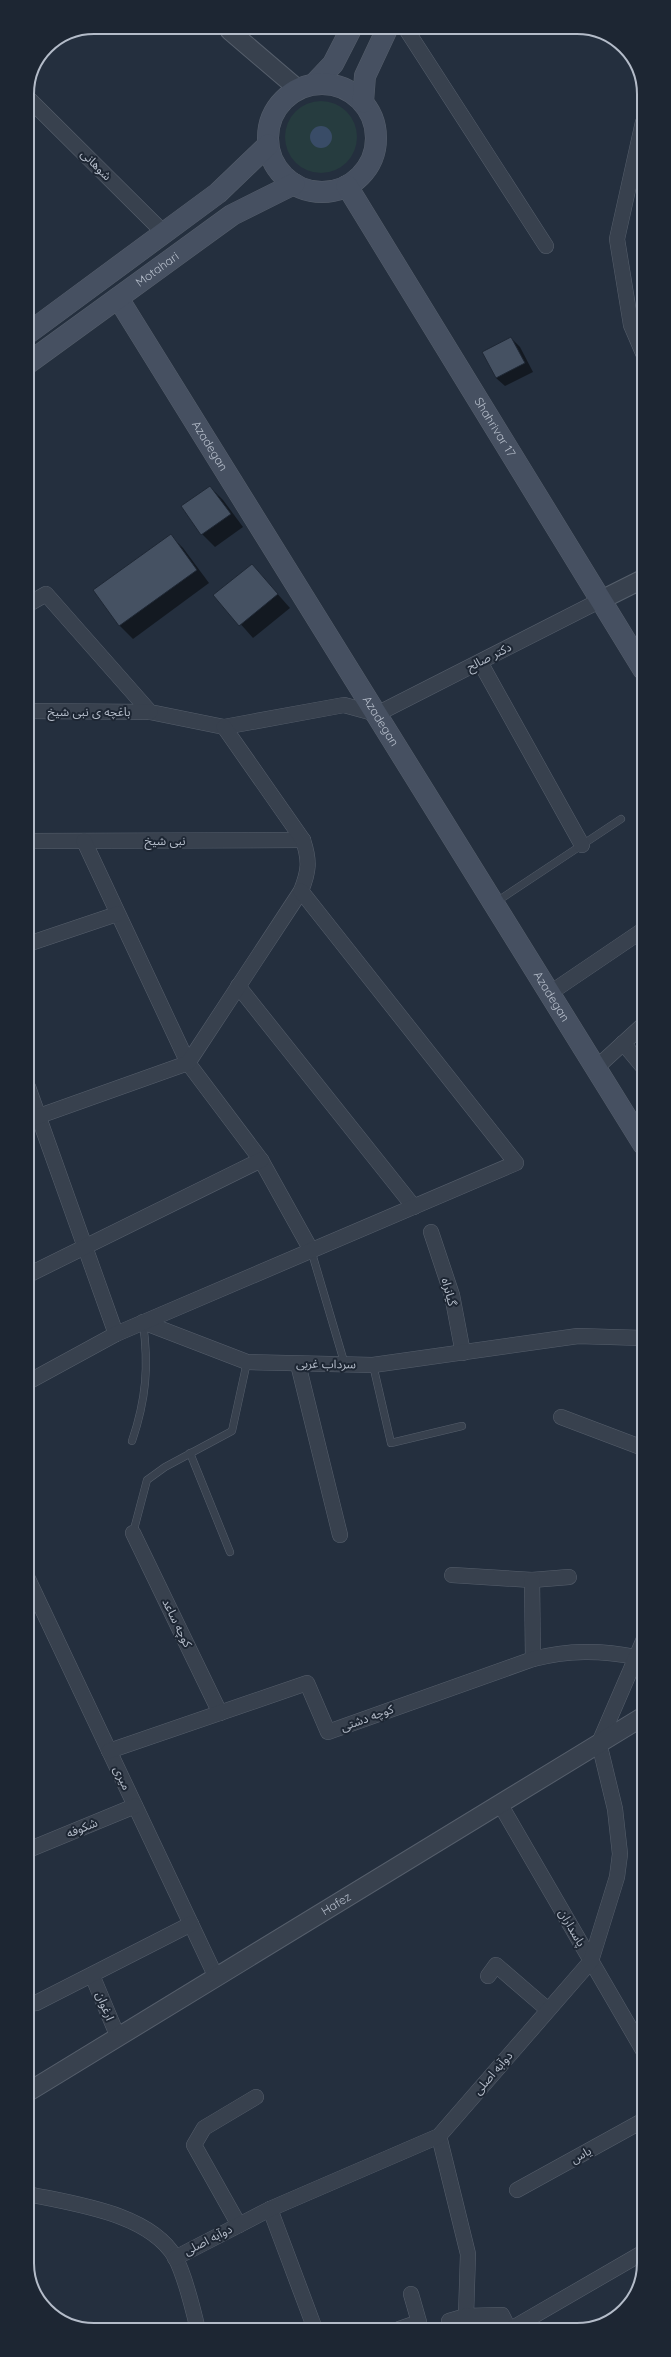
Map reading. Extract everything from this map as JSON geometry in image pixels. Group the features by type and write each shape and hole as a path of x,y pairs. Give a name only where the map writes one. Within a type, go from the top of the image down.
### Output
{"main road":[{"path":"306,86 331,84 347,90 363,102 370,113 376,129 376,146 371,162 361,176 347,186 331,191 314,191 294,184 284,176 273,162 268,145 268,128 274,112 284,99 306,86 333,64 348,34"},
{"path":"363,102 365,76 388,34"},
{"name":"Motahari","path":"34,329 218,193 268,145"},
{"name":"Motahari","path":"34,359 232,215 294,184"},
{"name":"Shahrivar 17","path":"347,186 637,659"},
{"name":"Azadegan","path":"118,298 637,1134"}],"street":[{"path":"235,34 306,86"},
{"path":"409,34 546,246"},
{"name":"شوهانی","path":"34,104 164,233"},
{"path":"637,149 617,239 631,325 637,339"},
{"path":"601,600 637,582"},
{"path":"34,601 46,594 150,712"},
{"name":"دکتر صالح","path":"376,714 601,600"},
{"path":"480,662 582,845"},
{"path":"34,1118 188,1063 301,891 308,873 308,855 303,840 224,727 344,704 376,714"},
{"name":"باغچه ی نبی شیخ","path":"34,711 150,712 224,727"},
{"name":"نبی شیخ","path":"34,841 303,840"},
{"path":"84,841 188,1063 261,1160 312,1250"},
{"path":"34,1379 116,1334 516,1163 301,891"},
{"path":"34,942 117,914"},
{"path":"550,993 637,934"},
{"path":"238,986 414,1207"},
{"path":"596,1068 637,1030"},
{"path":"623,1043 637,1060"},
{"path":"34,1120 85,1248 116,1334"},
{"path":"34,1272 261,1160"},
{"name":"گیانراه","path":"431,1232 452,1295 463,1352"},
{"name":"سرداب غربی","path":"143,1322 247,1362 298,1364 373,1365 578,1336 637,1338"},
{"path":"298,1364 340,1535"},
{"path":"561,1417 637,1445"},
{"name":"کوچه ساعد","path":"134,1533 220,1712"},
{"path":"452,1575 532,1580 569,1576"},
{"path":"532,1580 533,1659"},
{"name":"میری","path":"34,1592 216,1977"},
{"name":"کوچه دشتی","path":"109,1751 307,1683 328,1732 533,1659 574,1651 594,1651 636,1657"},
{"path":"599,1743 636,1657"},
{"name":"Hafez","path":"34,2088 637,1720"},
{"name":"دوآبه اصلی","path":"175,2258 270,2209 439,2136 547,2009 591,1961 617,1877 620,1854 615,1809 599,1743"},
{"name":"پاسداران","path":"500,1804 637,2040"},
{"name":"شکوفه","path":"34,1848 135,1806"},
{"path":"34,2004 191,1924"},
{"path":"488,1976 496,1965 547,2009"},
{"name":"ارغوان","path":"92,1975 118,2037"},
{"path":"239,2225 194,2145 204,2128 256,2097"},
{"name":"یاس","path":"517,2190 637,2124"},
{"path":"439,2136 468,2254 466,2316"},
{"path":"34,2195 85,2206 134,2222 159,2238 175,2258 196,2323"},
{"path":"270,2209 313,2323"},
{"path":"520,2323 637,2256"},
{"path":"411,2294 419,2322 417,2323"},
{"path":"449,2321 466,2316 502,2315 507,2323"}],"lane":[{"path":"494,903 621,819"},
{"path":"312,1250 345,1365"},
{"path":"132,1441 142,1410 147,1351 143,1322"},
{"path":"134,1533 147,1480 190,1453 232,1431 247,1362"},
{"path":"373,1365 391,1443 462,1426"},
{"path":"190,1453 230,1552"}],"green space":[{"path":"321,101 335,104 347,111 354,123 357,137 354,151 347,163 335,170 321,173 307,170 295,163 288,151 285,137 288,123 295,111 307,104"}],"water":[{"path":"321,126 329,129 332,137 329,145 321,148 313,145 310,137 313,129"}],"building":[{"path":"511,337 525,363 496,378 482,352"},
{"path":"210,486 231,514 201,535 181,506"},
{"path":"171,534 197,570 119,626 93,590"},
{"path":"252,564 278,594 239,626 213,595"}]}
